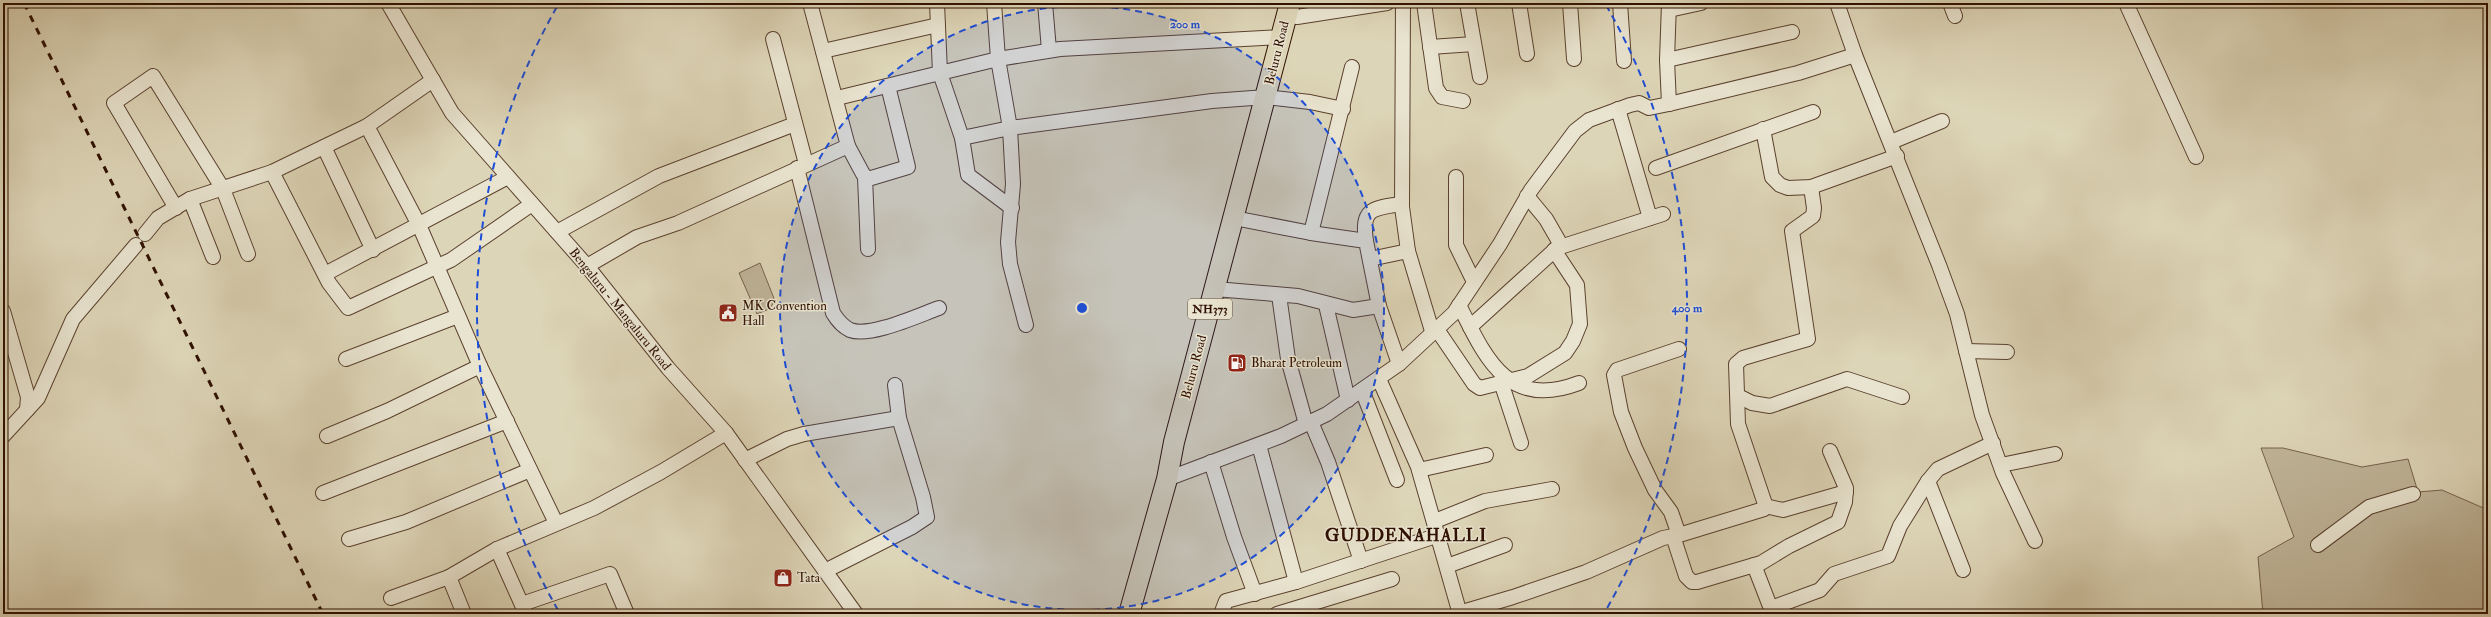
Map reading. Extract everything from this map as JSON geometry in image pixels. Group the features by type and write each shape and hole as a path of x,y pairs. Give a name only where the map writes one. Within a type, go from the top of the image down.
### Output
{"highway":[{"name":"Beluru Road","path":"1129,614 1167,479 1174,442 1289,9"}],"street":[{"name":"Bengaluru - Mangaluru Road","path":"388,3 452,113 587,266 668,368 726,433 856,614"},
{"path":"810,3 837,98 848,146 865,177 868,249"},
{"path":"937,3 940,72 962,138 968,175 1012,208"},
{"path":"994,3 998,59 1010,128 1013,184 1008,242 1010,264 1026,325"},
{"path":"1045,3 1049,50"},
{"path":"1289,9 1297,17 1387,3"},
{"path":"1403,3 1402,204 1408,251 1434,329 1477,387 1485,388 1505,381 1528,376 1565,352 1573,341 1580,324 1577,285 1546,219 1527,196"},
{"path":"1424,3 1438,94 1442,97 1463,101"},
{"path":"1468,3 1480,77"},
{"path":"1519,3 1527,54"},
{"path":"1570,3 1574,60"},
{"path":"1620,3 1624,61"},
{"path":"1669,104 1667,60 1669,6 1702,3"},
{"path":"1837,3 1855,55 1898,156 1957,314 1982,415 2001,465 2035,541"},
{"path":"2126,3 2196,157"},
{"path":"823,51 938,25"},
{"path":"1667,60 1792,32"},
{"path":"837,98 940,72 998,59 1049,50 1237,37 1282,36"},
{"path":"773,39 796,124 801,166 833,313 841,325 852,331 865,332 939,308"},
{"path":"1430,47 1474,44"},
{"path":"1167,479 1259,444 1308,423 1348,400 1399,364 1434,329 1454,313 1500,244 1527,196 1575,131 1589,120 1639,103 1649,108 1669,104 1798,73 1855,55"},
{"path":"1311,233 1352,68"},
{"path":"176,208 114,103 153,76 223,189 248,254"},
{"path":"145,234 158,218 190,199 272,172 367,126 433,80"},
{"path":"865,177 868,178 908,167 888,86"},
{"path":"962,138 1010,128 1212,100 1266,97 1310,102 1343,109"},
{"path":"1470,326 1558,247 1656,216 1618,109"},
{"path":"1656,168 1813,112"},
{"path":"1892,142 1942,121"},
{"path":"557,232 659,176 796,124"},
{"path":"367,126 419,225 438,265 480,366 556,523"},
{"path":"1763,129 1772,177 1780,185 1788,188 1811,187 1898,156"},
{"path":"587,266 637,237 678,223 848,146"},
{"path":"324,147 373,250"},
{"path":"272,172 325,274 349,308 451,260 532,204"},
{"path":"325,274 373,250 508,177"},
{"path":"1456,177 1456,245 1474,282"},
{"path":"1765,506 1738,424 1736,412 1738,396 1738,361 1808,339 1792,231 1813,216 1814,208 1811,187"},
{"path":"190,199 213,257"},
{"path":"1399,364 1379,306 1363,224 1368,215 1383,207 1402,204"},
{"path":"1234,218 1311,233 1366,241"},
{"path":"3,436 38,398 73,319 136,245"},
{"path":"1370,259 1408,251"},
{"path":"1215,289 1298,296 1326,305 1353,310 1379,306"},
{"path":"1279,295 1288,359 1308,423 1328,462 1361,561"},
{"path":"1326,305 1348,400"},
{"path":"1459,305 1483,353 1505,381 1521,443"},
{"path":"3,311 28,397 27,410"},
{"path":"346,360 458,316"},
{"path":"1679,349 1617,370 1614,375 1621,412 1634,448 1655,490 1672,512 1686,576 1692,582 1754,565 1838,522 1846,492 1830,452"},
{"path":"1966,351 2007,352"},
{"path":"327,436 387,411 480,366"},
{"path":"1379,378 1402,426 1419,470 1435,521 1460,613 1513,598 1586,572 1663,538 1762,511 1765,506"},
{"path":"1738,396 1752,404 1770,406 1847,379 1902,397"},
{"path":"1505,381 1524,389 1554,391 1579,383"},
{"path":"825,571 912,527 927,517 923,497 899,418 896,385"},
{"path":"1362,390 1397,480"},
{"path":"745,460 787,439 804,434 899,418"},
{"path":"323,493 507,421"},
{"path":"391,598 449,577 497,549 594,508 661,472 726,433"},
{"path":"1754,565 1772,611 1820,590 1834,574 1888,556 1900,526 1928,481 1938,469 1993,443"},
{"path":"1259,444 1296,582"},
{"path":"2001,465 2055,454"},
{"path":"1419,470 1486,455"},
{"path":"1212,462 1234,537 1255,594"},
{"path":"349,539 406,522 530,470"},
{"path":"1928,481 1963,570"},
{"path":"1435,521 1485,501 1552,489"},
{"path":"1765,506 1783,510 1846,492"},
{"path":"2318,545 2369,507 2413,494"},
{"path":"1221,614 1224,602 1296,582 1439,535"},
{"path":"1447,566 1504,545"},
{"path":"497,549 524,609 610,574 627,614"},
{"path":"449,577 463,614"},
{"path":"1277,614 1392,579"}],"shaded area":[{"path":"760,263 775,301 769,309 757,314 739,273"},
{"path":"2261,448 2283,448 2362,467 2408,459 2418,492 2442,490 2488,510 2488,614 2263,614 2258,557 2294,537"}],"railway":[{"path":"24,3 323,614"}],"place":[{"name":"MK Convention Hall","path":"728,313"},
{"name":"Bharat Petroleum","path":"1237,363"},
{"name":"Tata","path":"783,578"}],"district":[{"name":"GUDDENAHALLI","path":"1406,535"}]}
